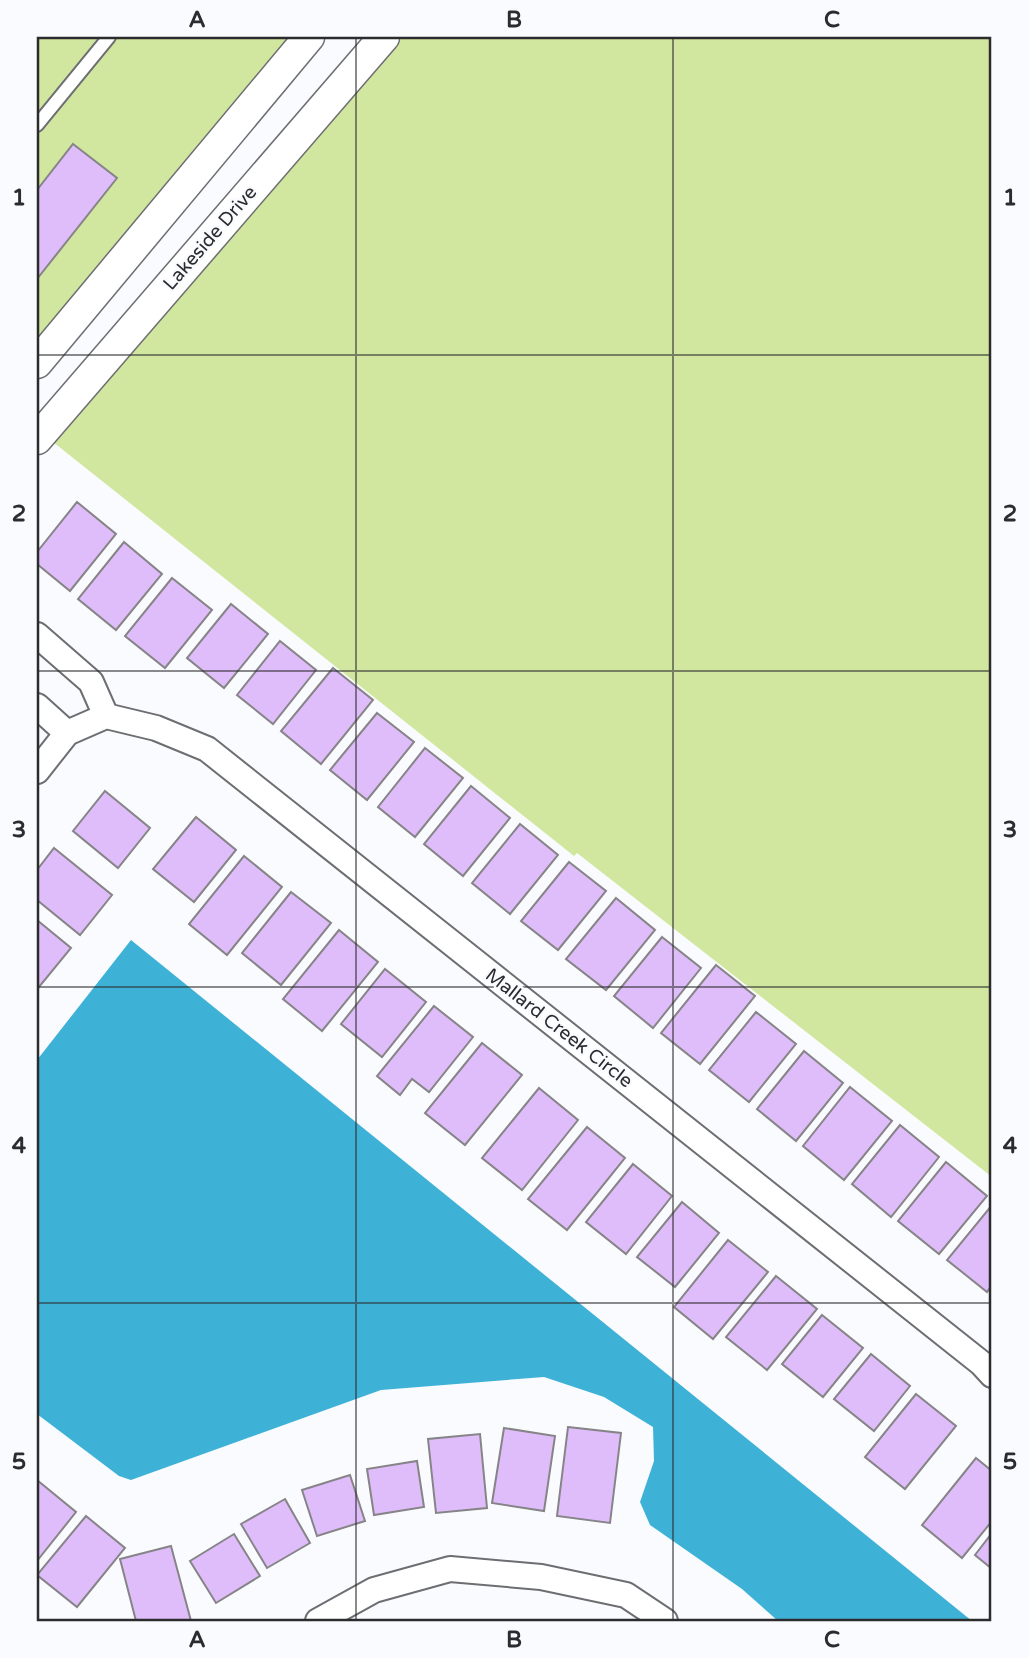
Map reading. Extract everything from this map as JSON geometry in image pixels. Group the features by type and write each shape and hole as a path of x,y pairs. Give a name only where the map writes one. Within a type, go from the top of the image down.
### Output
{"street":[{"path":"37,363 309,37"},
{"name":"Lakeside Drive","path":"37,439 384,37"},
{"path":"37,635 90,682 106,716 67,733 37,771"},
{"path":"37,706 67,733"},
{"name":"Mallard Creek Circle","path":"106,716 156,728 207,749 960,1345 992,1375"},
{"path":"318,1621 374,1590 450,1569 541,1577 626,1595 665,1621"}],"lane":[{"path":"37,125 109,37"}],"green space":[{"path":"37,37 291,37 37,341"},
{"path":"403,37 992,37 992,1177 577,853 574,856 53,442"}],"water":[{"path":"131,940 972,1621 778,1621 742,1589 650,1525 640,1502 654,1461 653,1427 604,1397 544,1377 381,1390 131,1480 119,1476 37,1414 37,1060"}],"building":[{"path":"73,144 117,178 37,279 37,190"},
{"path":"77,502 116,534 70,591 37,564 37,552"},
{"path":"124,542 162,574 116,630 78,599"},
{"path":"172,578 212,610 165,668 125,636"},
{"path":"231,604 268,634 224,688 187,658"},
{"path":"280,641 316,670 273,724 237,695"},
{"path":"333,668 373,700 321,764 281,731"},
{"path":"377,713 414,742 367,800 330,770"},
{"path":"425,748 463,778 415,837 378,807"},
{"path":"471,786 510,818 463,876 424,844"},
{"path":"105,791 150,828 118,868 73,831"},
{"path":"196,817 236,850 194,902 153,869"},
{"path":"520,824 558,855 510,914 472,883"},
{"path":"54,848 112,895 80,935 37,900 37,870"},
{"path":"244,856 282,887 227,955 189,924"},
{"path":"569,862 606,891 558,950 521,921"},
{"path":"291,892 331,923 281,985 242,953"},
{"path":"616,898 655,930 606,990 566,959"},
{"path":"37,920 71,948 39,987 37,985"},
{"path":"339,930 378,962 322,1031 283,999"},
{"path":"662,937 701,968 653,1028 614,996"},
{"path":"716,965 755,996 700,1064 661,1033"},
{"path":"385,969 426,1002 382,1057 341,1024"},
{"path":"434,1006 473,1037 429,1092 412,1079 400,1095 377,1076"},
{"path":"756,1012 796,1044 749,1102 709,1070"},
{"path":"482,1043 522,1075 465,1145 425,1113"},
{"path":"804,1051 843,1083 796,1141 757,1109"},
{"path":"850,1087 892,1121 844,1180 803,1146"},
{"path":"539,1088 578,1120 522,1190 482,1158"},
{"path":"900,1125 939,1157 891,1217 852,1184"},
{"path":"587,1127 625,1158 567,1230 528,1199"},
{"path":"946,1162 987,1196 939,1254 898,1221"},
{"path":"633,1164 672,1196 626,1254 586,1222"},
{"path":"682,1202 719,1233 675,1287 637,1257"},
{"path":"992,1205 992,1285 987,1292 947,1260"},
{"path":"728,1240 768,1272 713,1339 674,1307"},
{"path":"776,1276 817,1309 767,1370 726,1337"},
{"path":"822,1315 863,1348 823,1397 782,1364"},
{"path":"871,1354 910,1386 874,1431 834,1399"},
{"path":"916,1394 956,1426 905,1489 865,1457"},
{"path":"568,1427 621,1433 610,1523 557,1516"},
{"path":"504,1428 555,1436 544,1511 492,1503"},
{"path":"480,1434 487,1508 436,1513 428,1439"},
{"path":"976,1458 992,1471 992,1521 962,1558 922,1525"},
{"path":"417,1461 424,1507 374,1515 367,1469"},
{"path":"350,1475 365,1521 317,1536 302,1490"},
{"path":"37,1480 76,1512 37,1561"},
{"path":"285,1499 310,1543 267,1568 241,1524"},
{"path":"86,1516 125,1548 77,1607 37,1575"},
{"path":"992,1533 992,1569 975,1555"},
{"path":"234,1534 260,1576 216,1603 190,1561"},
{"path":"171,1546 191,1621 136,1621 120,1559"}]}
